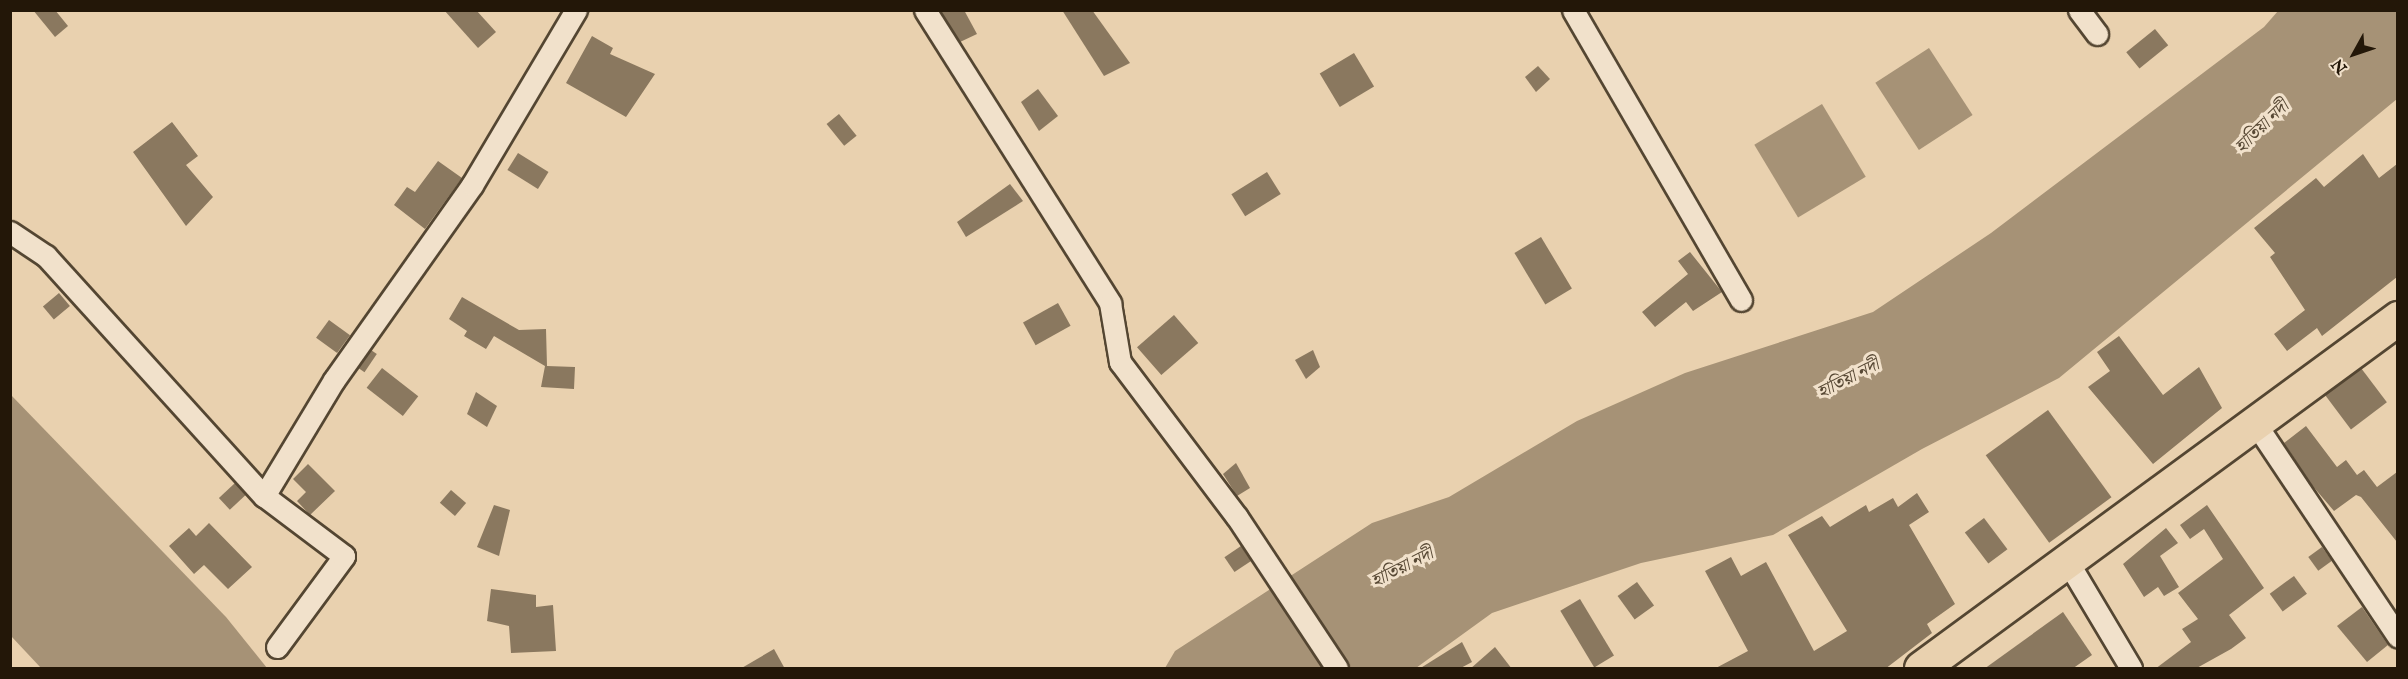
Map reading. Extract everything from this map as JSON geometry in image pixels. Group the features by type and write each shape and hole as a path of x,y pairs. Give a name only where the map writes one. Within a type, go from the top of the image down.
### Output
{"main road":[{"path":"1921,669 2066,559 2397,318"}],"street":[{"path":"264,496 334,380 472,185 576,10"},
{"path":"925,10 1110,303 1120,362 1237,517 1337,669"},
{"path":"1574,10 1741,300"},
{"path":"2079,10 2097,34"},
{"path":"10,232 46,256 264,496 344,556 277,647"},
{"path":"2255,423 2397,637"},
{"path":"2066,559 2131,669"}],"water":[{"name":"হাতিয়া নদী","path":"2278,11 2397,11 2397,99 2059,378 1922,449 1773,535 1641,563 1492,613 1416,668 1165,668 1175,651 1372,523 1449,497 1577,421 1685,373 1873,312 1991,233 2264,27"},
{"path":"1929,48 1973,115 1919,150 1875,83"},
{"path":"1822,104 1866,177 1798,218 1754,145"},
{"path":"11,395 226,617 267,668 41,668 11,636"}],"building":[{"path":"33,10 55,10 68,26 55,37"},
{"path":"444,10 476,10 496,32 478,48"},
{"path":"940,10 964,10 977,34 960,42"},
{"path":"1062,10 1092,10 1130,63 1104,76"},
{"path":"2155,29 2168,45 2139,69 2126,52"},
{"path":"592,36 613,48 610,54 655,74 626,117 566,83"},
{"path":"1354,53 1374,86 1340,107 1320,74"},
{"path":"1538,66 1550,79 1536,92 1525,77"},
{"path":"1038,89 1058,116 1039,131 1021,102"},
{"path":"839,114 857,136 844,146 827,124"},
{"path":"172,122 198,156 186,165 213,197 186,226 133,152"},
{"path":"518,153 549,172 538,189 507,170"},
{"path":"2363,154 2379,178 2397,164 2397,277 2322,336 2317,328 2287,351 2274,334 2305,310 2270,257 2275,253 2254,228 2316,178 2324,187"},
{"path":"438,161 462,178 425,229 394,205 407,187 415,192"},
{"path":"1267,172 1281,194 1245,216 1231,194"},
{"path":"1010,184 1023,201 966,237 957,222"},
{"path":"1541,237 1572,288 1545,304 1514,253"},
{"path":"1690,252 1722,292 1693,311 1686,302 1655,327 1642,312 1688,274 1678,261"},
{"path":"59,293 70,306 54,320 43,306"},
{"path":"462,297 519,330 546,329 547,366 575,367 574,389 541,387 545,366 494,336 486,349 464,336 467,331 449,319"},
{"path":"1058,303 1071,326 1036,345 1023,322"},
{"path":"1174,315 1198,343 1161,375 1137,347"},
{"path":"329,320 350,335 337,353 316,338"},
{"path":"2119,336 2163,395 2199,367 2222,408 2153,464 2088,387 2110,371 2097,352"},
{"path":"371,350 377,354 365,372 359,368"},
{"path":"1313,350 1320,367 1306,379 1295,360"},
{"path":"382,368 418,396 403,416 367,388"},
{"path":"2361,368 2387,402 2351,429 2325,395"},
{"path":"476,392 497,406 487,427 467,414"},
{"path":"2048,410 2111,497 2049,543 1986,455"},
{"path":"2306,426 2337,467 2346,460 2357,475 2364,470 2377,487 2397,472 2397,542 2361,497 2356,495 2334,511 2311,484 2284,443"},
{"path":"1236,463 1250,488 1237,496 1223,474"},
{"path":"308,464 335,491 310,515 297,501 306,492 293,479"},
{"path":"235,483 246,495 230,510 219,498"},
{"path":"451,490 466,503 455,516 440,503"},
{"path":"1917,493 1929,512 1909,525 1955,604 1927,624 1932,633 1885,669 1714,669 1748,651 1705,571 1731,557 1741,576 1766,562 1814,651 1847,631 1788,535 1822,516 1830,527 1866,505 1869,512 1893,498 1898,507"},
{"path":"494,505 510,510 499,556 477,547"},
{"path":"2207,505 2264,588 2229,615 2246,638 2195,669 2155,669 2191,642 2182,629 2198,619 2178,593 2223,559 2204,529 2190,539 2180,525"},
{"path":"1984,518 2007,549 1988,564 1965,532"},
{"path":"209,523 252,567 228,589 204,565 194,574 169,546 189,528 196,536"},
{"path":"2166,528 2178,543 2160,556 2179,587 2164,596 2158,587 2144,597 2123,564"},
{"path":"1241,546 1251,561 1234,572 1224,557"},
{"path":"2322,547 2332,561 2318,571 2308,557"},
{"path":"2294,576 2307,594 2283,611 2270,594"},
{"path":"1637,582 1654,605 1635,620 1618,596"},
{"path":"491,589 536,595 536,607 553,605 556,651 511,653 509,626 487,621"},
{"path":"1580,599 1614,656 1594,667 1560,611"},
{"path":"2362,607 2388,645 2367,662 2337,626"},
{"path":"2063,612 2092,655 2072,669 1984,669"},
{"path":"1462,642 1472,662 1459,669 1419,669"},
{"path":"1495,647 1512,669 1470,669"},
{"path":"774,649 785,669 740,669"}]}
